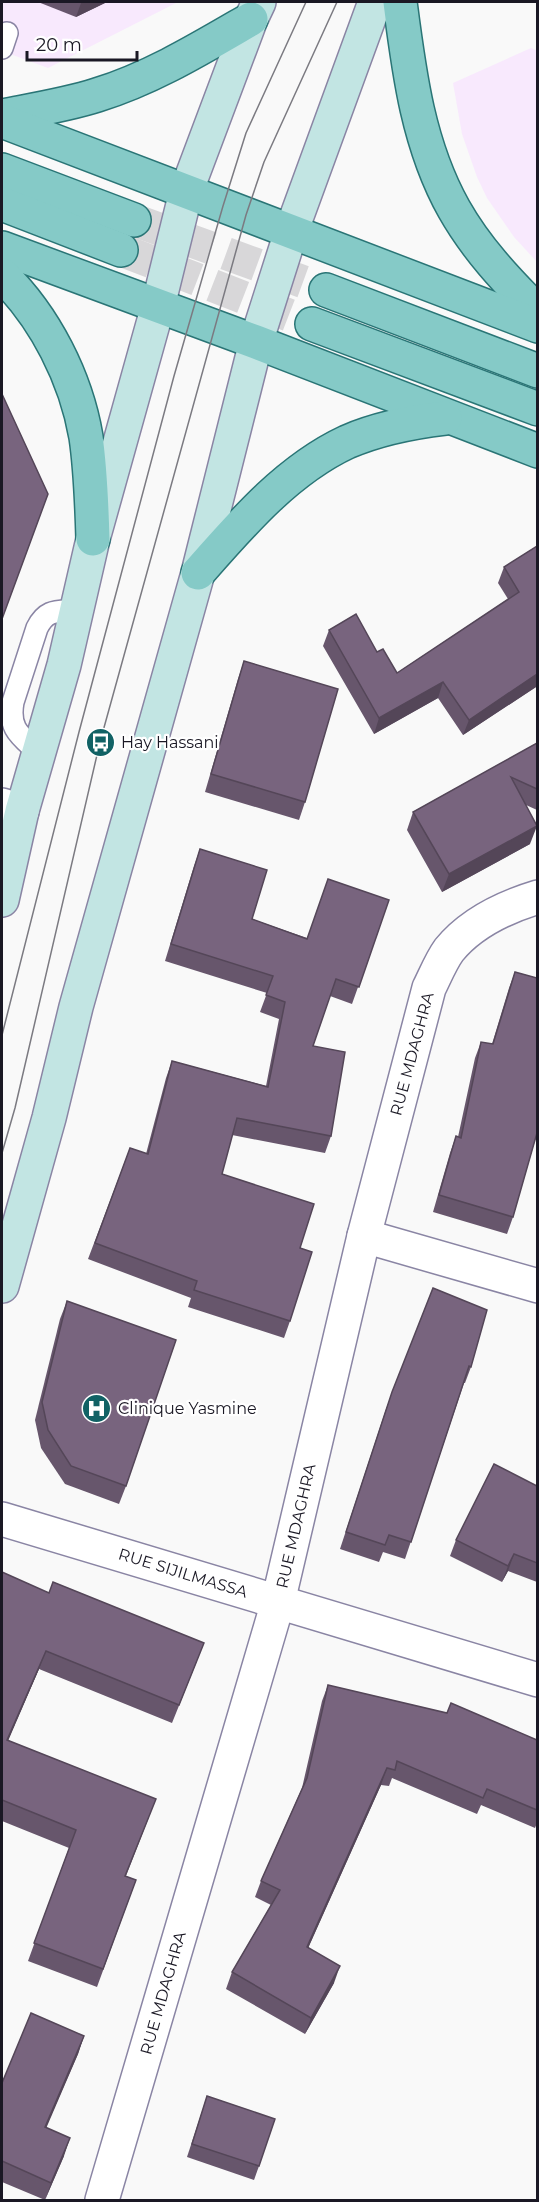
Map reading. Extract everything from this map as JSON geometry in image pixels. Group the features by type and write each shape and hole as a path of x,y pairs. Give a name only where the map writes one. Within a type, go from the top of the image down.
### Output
{"main road":[{"path":"2,1286 49,1118 76,1007 198,573 256,342 291,232 375,2"},
{"path":"400,2 417,110 437,172 454,208 473,238 499,272 537,312"},
{"path":"2,116 64,104 129,83 175,63 255,10"},
{"path":"2,900 12,808 39,753 78,610 93,539 158,306 186,192 255,10"},
{"path":"2,121 537,326"},
{"path":"2,170 134,220"},
{"path":"2,204 121,250"},
{"path":"2,248 256,342 537,451"},
{"path":"2,275 37,316 58,353 71,386 89,455 93,539"},
{"path":"326,290 537,371"},
{"path":"312,324 537,409"},
{"path":"198,573 272,494 325,455 345,443 385,428 447,417"}],"street":[{"name":"RUE MDAGHRA","path":"112,2198 278,1602 364,1236 429,988 449,951 473,927 511,905 537,897"},
{"path":"364,1236 537,1286"},
{"name":"RUE SIJILMASSA","path":"2,1519 537,1680"}],"shaded area":[{"path":"2,2 178,2 48,68 2,51"},
{"path":"531,48 538,51 537,262 514,237 487,198 477,177 462,134 453,83"}],"building":[{"path":"2,394 48,494 2,619"},
{"path":"537,546 537,674 469,720 443,682 379,718 329,630 356,614 377,652 383,649 397,673 519,592 504,567"},
{"path":"244,661 338,689 305,802 211,774"},
{"path":"537,743 537,789 511,777 537,826 449,874 413,812"},
{"path":"200,849 267,870 252,919 307,939 328,879 389,900 359,987 336,979 313,1046 345,1052 331,1136 237,1118 222,1174 314,1204 300,1248 312,1252 290,1321 194,1290 197,1281 95,1243 130,1148 148,1154 172,1061 268,1087 285,1002 266,995 273,976 171,944"},
{"path":"515,972 537,978 537,1133 513,1217 439,1195 456,1136 461,1138 481,1042 493,1044"},
{"path":"433,1288 487,1310 471,1367 469,1366 411,1542 389,1535 385,1545 346,1532 392,1392"},
{"path":"67,1301 176,1340 126,1486 71,1466 48,1430 42,1402"},
{"path":"494,1464 537,1486 537,1563 514,1554 508,1566 456,1540"},
{"path":"2,1572 49,1593 53,1582 204,1643 179,1705 46,1651 7,1740 156,1799 125,1876 136,1880 103,1969 34,1943 76,1830 2,1800"},
{"path":"328,1685 447,1713 451,1703 537,1740 537,1810 487,1789 483,1798 397,1761 395,1770 387,1768 307,1947 340,1966 311,2018 232,1972 280,1890 261,1881 307,1778"},
{"path":"31,2013 84,2036 45,2127 70,2138 51,2183 2,2161 2,2083"},
{"path":"207,2096 275,2119 259,2166 192,2144"}],"tunnel":[{"path":"134,220 326,290"},
{"path":"121,250 312,324"}],"tram line":[{"path":"2,1035 79,732 174,376 223,206 246,133 306,2"},
{"path":"2,1153 15,1108 100,742 246,215 264,162 337,2"}],"place":[{"name":"Hay Hassani","path":"100,742"},
{"name":"Clinique Yasmine","path":"97,1408"}]}
